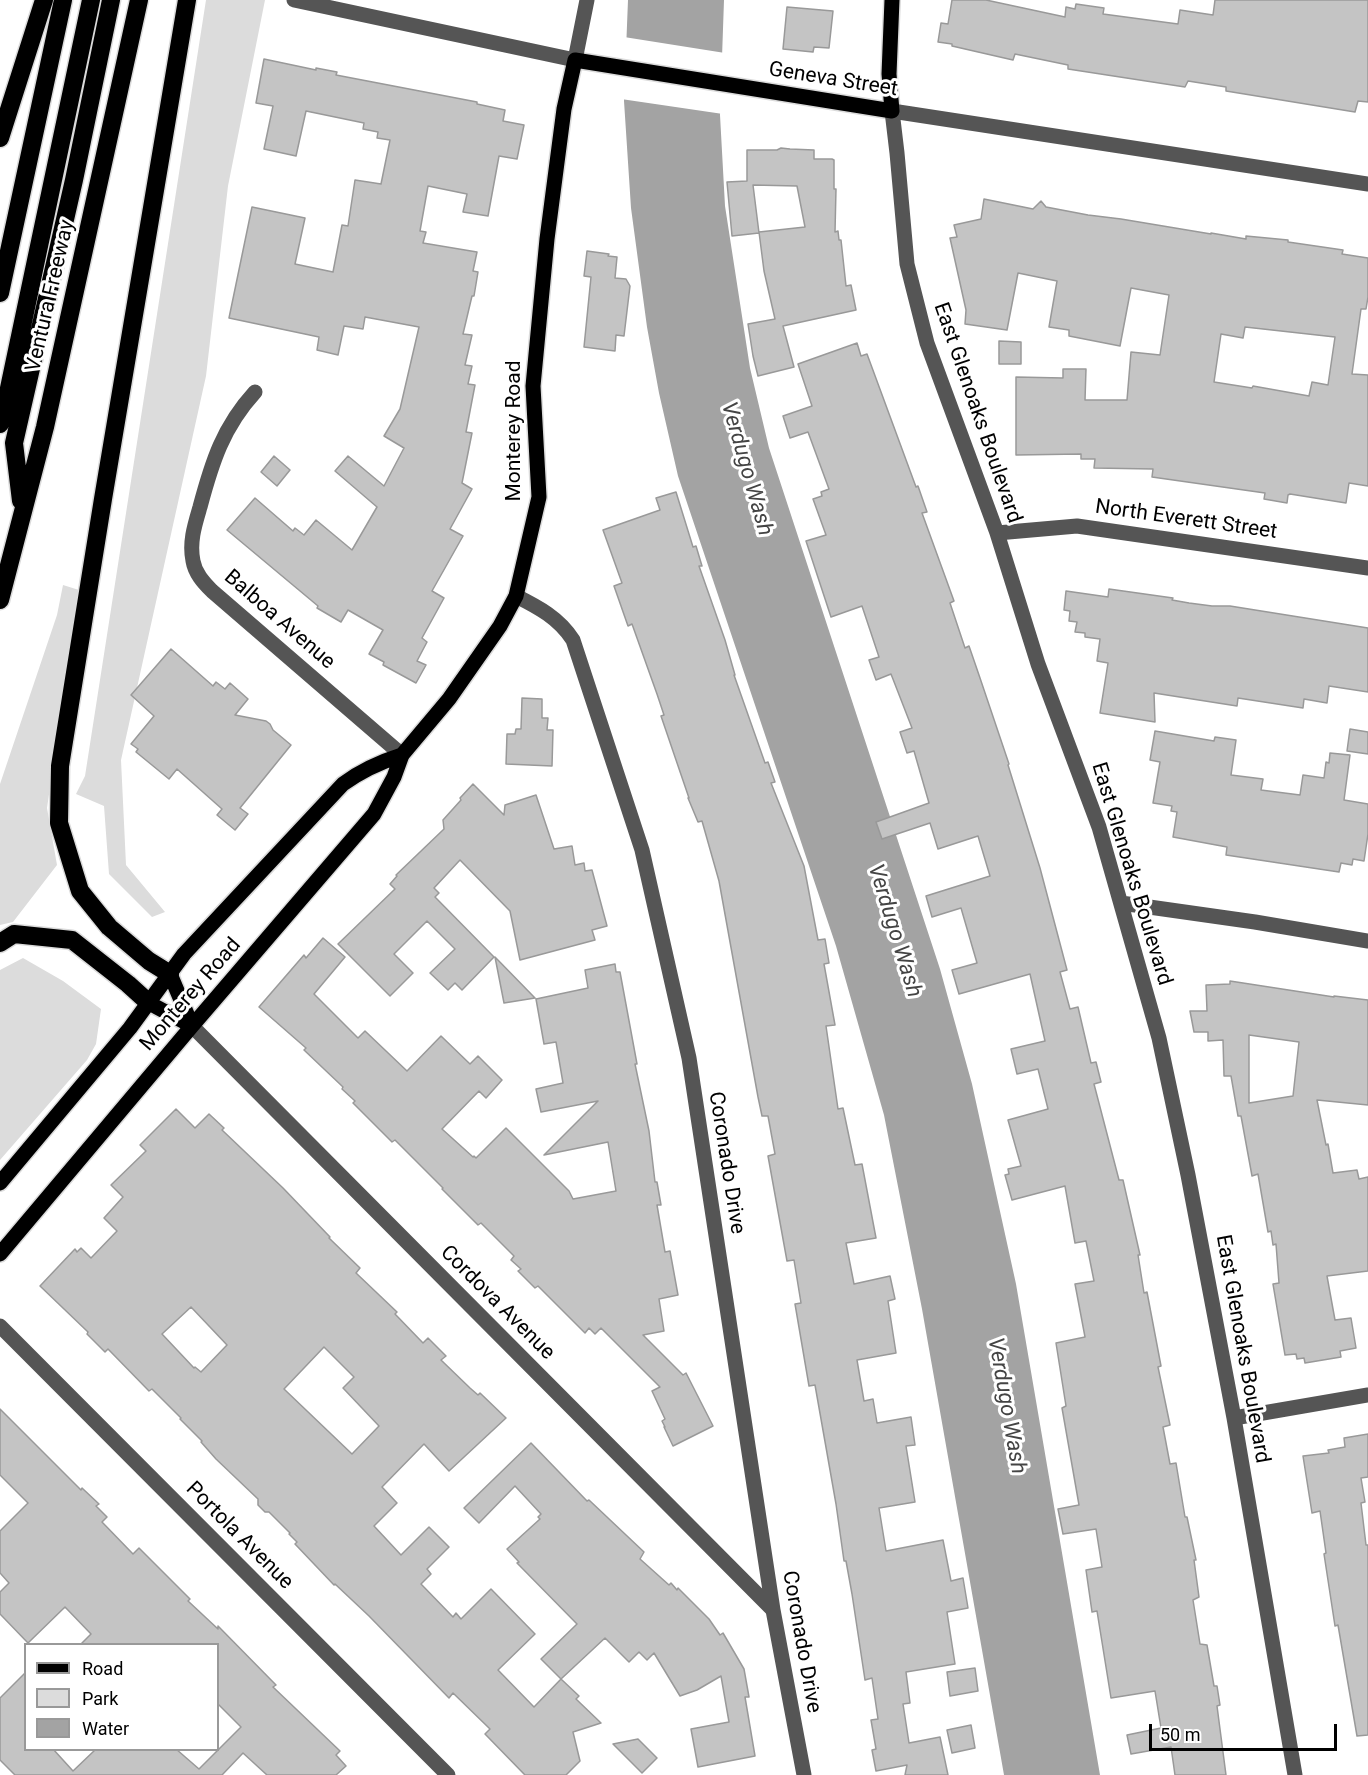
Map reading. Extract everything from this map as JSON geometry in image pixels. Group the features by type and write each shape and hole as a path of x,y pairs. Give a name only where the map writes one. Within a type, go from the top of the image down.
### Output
{"highway":[{"path":"0,138 44,0"},
{"path":"0,293 63,0"},
{"path":"0,424 91,0"},
{"path":"23,512 14,443 74,180 111,0"},
{"name":"Ventura Freeway","path":"0,600 45,427 140,0"},
{"path":"170,974 149,961 109,927 81,891 59,823 60,766 187,0"},
{"path":"0,943 14,934 72,940 149,1003"}],"main road":[{"name":"East Glenoaks Boulevard","path":"892,0 889,74 892,111"},
{"name":"Monterey Road","path":"0,1254 374,814 394,777 402,755 449,699 495,634 516,596 539,497 533,386 564,109 575,60"},
{"name":"Geneva Street","path":"575,60 892,111"},
{"name":"Monterey Road","path":"0,1183 130,1028 184,954 343,784 362,771 402,755"},
{"path":"170,974 192,1026"},
{"path":"149,1003 192,1026"}],"street":[{"name":"Geneva Street","path":"294,0 575,60"},
{"name":"Monterey Road","path":"575,60 587,0"},
{"name":"Geneva Street","path":"892,111 1368,184"},
{"name":"East Glenoaks Boulevard","path":"892,111 907,264 927,343 997,533 1038,664 1099,827 1159,1038 1234,1418 1295,1775"},
{"name":"Balboa Avenue","path":"255,392 230,424 211,468 194,529 191,546 193,563 200,579 212,591 402,755"},
{"name":"North Everett Street","path":"997,533 1077,526 1368,568"},
{"name":"Coronado Drive","path":"516,596 552,616 566,628 573,640 642,850 689,1059 773,1610 804,1775"},
{"path":"1121,903 1368,941"},
{"name":"Cordova Avenue","path":"192,1026 773,1610"},
{"name":"Portola Avenue","path":"0,1326 448,1775"},
{"path":"1234,1418 1368,1395"}],"green space":[{"path":"206,0 265,0 228,186 206,376 121,760 126,865 165,912 152,917 109,874 104,806 76,794 85,776"},
{"path":"63,585 79,590 47,808 57,865 13,922 0,925 0,784 57,615"},
{"path":"23,958 63,981 101,1009 96,1044 87,1060 0,1160 0,970"}],"water":[{"name":"Verdugo Wash","path":"628,0 724,0 720,115 725,206 750,368 769,448 940,969 972,1084 1016,1284 1100,1775 1004,1775 922,1309 884,1115 836,946 678,476 659,393 647,327 631,208 624,101"}],"pier":[{"path":"624,37 725,53 723,114 621,99"}],"building":[{"path":"952,0 986,0 1065,17 1066,7 1075,9 1076,4 1104,8 1103,14 1178,24 1180,10 1213,15 1215,0 1368,0 1368,102 1358,101 1355,112 1226,91 1226,87 1188,81 1185,87 1068,69 1068,65 1015,54 1013,60 952,46 952,44 938,42 941,23 948,24"},
{"path":"787,7 833,11 829,48 814,47 813,52 783,49"},
{"path":"264,59 477,102 477,104 505,110 503,121 524,125 517,159 499,156 488,216 463,212 467,194 428,186 420,231 426,232 423,243 477,252 473,271 478,272 463,334 472,335 465,365 472,366 468,384 475,385 466,432 472,433 462,483 472,489 450,529 463,536 432,591 444,598 422,638 427,642 417,661 426,665 416,683 383,665 384,662 369,654 383,630 348,610 341,622 317,608 318,606 227,530 255,498 293,531 295,528 304,535 316,520 352,550 377,507 335,471 348,456 384,486 404,448 384,436 400,409 419,327 365,317 363,329 344,326 338,355 317,350 319,337 229,318 252,207 305,218 295,264 333,272 342,225 348,226 355,180 381,184 390,140 377,138 378,132 363,129 364,123 306,111 296,156 264,149 273,106 256,103"},
{"path":"781,148 814,150 814,159 834,160 835,232 838,231 839,240 841,240 846,286 851,285 856,310 783,326 794,367 758,376 748,324 775,319 764,271 759,232 805,227 797,186 753,185 759,233 732,236 727,182 747,181 747,150"},
{"path":"984,199 1033,209 1041,201 1046,207 1088,215 1246,239 1246,236 1288,240 1288,242 1343,250 1342,254 1368,258 1368,297 1366,309 1361,309 1352,374 1368,375 1368,486 1349,483 1346,503 1290,494 1287,503 1264,499 1265,493 1152,477 1153,469 1094,468 1095,459 1081,459 1081,454 1016,455 1016,377 1063,378 1063,369 1086,369 1085,400 1127,400 1131,352 1160,355 1169,295 1131,288 1120,346 1069,336 1069,330 1049,327 1057,281 1018,273 1007,330 965,324 966,310 950,238 957,237 954,225 981,219","holes":["1245,327 1335,337 1328,385 1312,382 1309,396 1214,382 1221,334 1243,338"]},
{"path":"587,251 617,257 615,278 626,279 630,286 624,336 616,335 615,351 584,347 591,277 584,276"},
{"path":"999,341 1021,342 1021,364 999,364"},
{"path":"857,343 861,356 867,354 927,512 922,513 954,601 950,603 965,648 969,646 980,678 1040,868 1067,970 1060,972 1070,1009 1078,1007 1091,1063 1096,1062 1101,1082 1094,1084 1119,1180 1123,1180 1140,1255 1138,1255 1144,1293 1147,1292 1161,1366 1158,1367 1170,1425 1163,1427 1170,1464 1176,1463 1185,1517 1187,1517 1196,1560 1194,1560 1199,1597 1193,1600 1200,1644 1207,1645 1214,1686 1217,1686 1220,1705 1217,1706 1226,1775 1175,1775 1171,1747 1131,1754 1127,1735 1161,1728 1155,1691 1111,1698 1097,1611 1092,1612 1086,1570 1102,1567 1096,1529 1063,1534 1058,1509 1079,1505 1062,1408 1066,1406 1056,1343 1085,1337 1075,1284 1094,1281 1086,1241 1075,1243 1065,1186 1012,1200 1005,1175 1009,1174 1008,1169 1021,1166 1008,1120 1048,1109 1038,1069 1017,1074 1011,1049 1045,1041 1030,974 959,994 952,970 977,963 961,908 932,917 926,896 990,876 978,836 938,849 930,823 882,839 876,822 929,803 914,751 907,753 900,732 912,728 891,674 876,680 869,660 879,657 862,606 831,617 806,541 826,535 813,499 822,496 821,492 829,489 808,432 790,438 783,416 812,406 798,364"},
{"path":"274,456 290,470 277,486 261,472"},
{"path":"676,492 693,547 696,546 702,566 699,566 725,640 734,675 765,763 768,762 775,782 771,783 804,866 818,940 825,939 829,963 824,964 835,1025 826,1026 838,1109 843,1108 855,1165 862,1164 876,1238 846,1243 854,1284 890,1276 895,1299 888,1301 896,1353 857,1360 864,1401 873,1399 877,1423 911,1417 915,1445 906,1446 915,1502 879,1508 886,1551 943,1540 951,1581 963,1578 968,1608 947,1612 955,1664 906,1672 910,1703 903,1704 909,1743 940,1737 948,1775 905,1775 907,1765 876,1771 872,1750 876,1749 871,1720 878,1719 872,1678 865,1680 815,1385 809,1386 795,1304 801,1303 794,1260 787,1261 768,1156 775,1154 768,1116 762,1116 758,1097 719,881 702,821 698,822 688,798 661,716 664,715 657,694 632,624 628,626 614,586 622,583 603,530 660,510 656,498"},
{"path":"1109,589 1173,598 1172,600 1189,603 1230,606 1368,628 1368,692 1329,686 1327,703 1304,699 1303,708 1238,698 1237,706 1154,693 1155,722 1100,713 1108,663 1097,661 1100,639 1085,637 1085,633 1075,632 1077,622 1069,621 1070,611 1064,610 1066,591 1108,597"},
{"path":"171,649 213,686 216,682 225,689 230,683 248,699 235,715 266,721 291,745 240,808 248,814 235,830 217,815 222,809 177,769 169,779 136,752 138,749 131,744 154,716 131,695"},
{"path":"522,698 542,699 542,718 548,718 547,730 553,730 552,766 506,764 507,734 515,734 516,729 521,729"},
{"path":"1350,729 1368,732 1368,754 1347,751"},
{"path":"1155,731 1214,741 1215,737 1236,740 1231,775 1263,779 1261,790 1300,795 1303,775 1324,778 1330,753 1350,755 1344,800 1368,804 1368,834 1364,861 1353,859 1352,865 1341,863 1339,872 1226,855 1227,847 1173,837 1177,812 1171,811 1172,806 1153,803 1160,762 1150,760"},
{"path":"473,784 504,815 505,805 536,795 554,849 572,846 575,865 584,863 585,871 592,870 607,926 592,930 595,940 520,960 510,911 460,860 434,888 439,893 435,897 494,957 462,990 455,983 448,990 430,973 455,949 427,921 394,954 413,973 390,996 338,944 395,889 390,884 396,875 444,829 443,820"},
{"path":"323,938 345,957 314,994 358,1038 365,1031 407,1071 441,1036 470,1064 478,1056 502,1080 486,1098 479,1091 442,1129 476,1158 506,1128 569,1191 573,1199 616,1191 608,1142 544,1155 598,1101 541,1112 536,1089 563,1083 556,1042 544,1044 536,999 588,988 585,970 615,964 616,972 620,972 649,1131 655,1182 657,1182 661,1205 657,1205 665,1252 670,1251 678,1295 659,1299 664,1331 643,1335 683,1375 686,1373 713,1426 673,1446 662,1421 665,1419 652,1391 660,1387 601,1328 595,1334 589,1328 585,1333 538,1286 535,1288 518,1271 521,1269 511,1260 514,1256 481,1223 478,1225 395,1140 392,1142 353,1103 355,1101 342,1089 343,1087 304,1050 306,1048 259,1007 304,955 306,958"},
{"path":"495,957 535,998 504,1003"},
{"path":"1230,981 1368,1000 1368,1105 1317,1100 1333,1173 1357,1170 1359,1179 1368,1177 1368,1271 1327,1276 1335,1320 1351,1318 1356,1348 1340,1351 1341,1357 1305,1363 1304,1358 1297,1359 1296,1354 1285,1355 1273,1284 1279,1283 1276,1244 1273,1245 1271,1231 1268,1232 1258,1174 1252,1176 1231,1076 1224,1076 1223,1040 1208,1041 1208,1032 1194,1032 1190,1011 1207,1011 1206,985 1230,984","holes":["1249,1035 1299,1042 1293,1096 1249,1103"]},
{"path":"176,1109 195,1128 209,1114 224,1128 222,1130 283,1188 360,1268 356,1273 397,1312 395,1314 423,1343 428,1338 446,1356 441,1360 506,1418 449,1471 424,1444 382,1487 397,1503 374,1526 401,1555 429,1527 449,1547 427,1569 431,1574 421,1584 453,1617 456,1613 461,1619 491,1589 535,1634 498,1670 534,1707 561,1679 579,1696 576,1699 601,1723 573,1732 580,1761 566,1775 525,1775 485,1734 490,1729 453,1693 449,1698 369,1616 334,1585 295,1544 297,1542 290,1533 269,1512 265,1512 258,1505 258,1499 216,1459 181,1418 152,1389 149,1391 108,1349 105,1352 87,1334 88,1332 40,1286 75,1249 77,1252 81,1248 91,1258 117,1231 104,1218 123,1197 111,1185 146,1151 140,1145","holes":["191,1307 227,1345 201,1372 194,1368 162,1334","324,1347 354,1377 343,1388 379,1426 352,1454 284,1389"]},
{"path":"0,1409 81,1490 82,1488 99,1504 96,1506 107,1517 102,1522 133,1554 139,1548 190,1599 188,1601 218,1629 218,1626 276,1685 273,1687 340,1751 336,1755 346,1766 336,1775 267,1775 243,1753 222,1775 15,1775 0,1760 0,1698 24,1674 24,1751 55,1751 73,1771 94,1751 178,1751 199,1769 241,1727 219,1705 219,1643 82,1643 91,1634 65,1607 28,1643 0,1614 0,1592 9,1583 0,1573 0,1531 28,1503 0,1475"},
{"path":"1368,1434 1368,1477 1361,1478 1365,1502 1361,1503 1366,1545 1368,1545 1368,1735 1357,1736 1338,1625 1335,1626 1320,1511 1312,1513 1303,1456 1329,1453 1328,1450 1345,1447 1344,1438"},
{"path":"531,1443 587,1501 589,1500 644,1552 640,1559 669,1585 671,1583 677,1590 678,1588 709,1619 720,1635 723,1633 744,1669 749,1697 745,1697 755,1756 698,1767 691,1729 729,1722 721,1676 697,1690 680,1696 654,1653 647,1660 639,1652 629,1662 605,1638 561,1679 541,1659 577,1624 517,1563 519,1562 507,1549 540,1519 538,1517 541,1514 515,1486 479,1523 464,1508"},
{"path":"975,1668 978,1691 950,1696 947,1672"},
{"path":"971,1725 975,1748 952,1753 947,1730"},
{"path":"638,1739 657,1758 642,1773 613,1744"}]}
